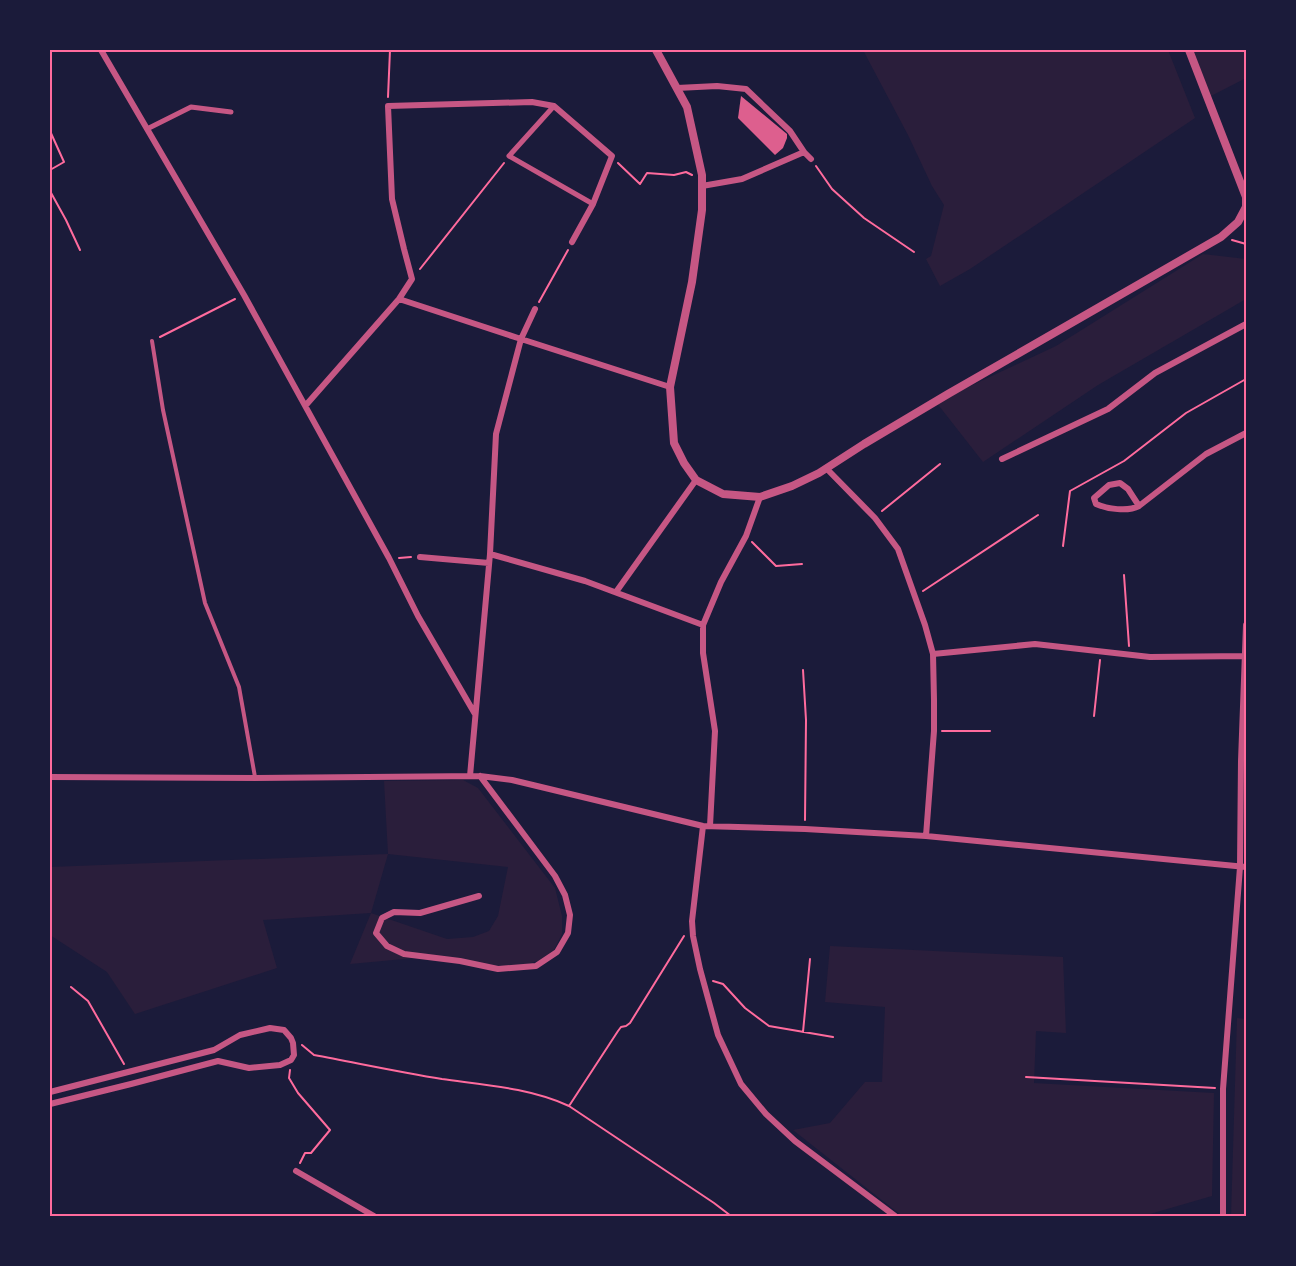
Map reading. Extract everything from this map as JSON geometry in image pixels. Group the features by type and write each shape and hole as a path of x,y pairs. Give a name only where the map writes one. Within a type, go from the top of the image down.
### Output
{"street":[{"path":"100,50 306,405 418,616 474,714"},
{"path":"656,50 687,107 702,175 702,210 692,282 670,387 674,443 696,480 723,494 760,497 792,486 826,468 986,372 1221,237 1238,222 1246,207 1246,197 1189,50"},
{"path":"677,88 717,86 746,89 790,131 811,159"},
{"path":"306,405 399,298 412,279 392,199 388,106 532,102 554,106 612,156 593,204 572,242"},
{"path":"554,106 509,156 593,204"},
{"path":"147,129 191,107 231,112"},
{"path":"702,186 742,179 804,152"},
{"path":"399,298 670,387"},
{"path":"470,776 490,554 496,434 520,339 535,309"},
{"path":"1002,459 1108,409 1155,373 1246,324"},
{"path":"1139,506 1128,489 1120,483 1109,485 1094,498 1096,504 1101,507 1132,509 1139,506 1206,454 1246,433"},
{"path":"826,468 875,518 898,549 933,654 934,731 927,836"},
{"path":"616,592 696,480"},
{"path":"760,497 746,536 721,582 703,625 703,653 715,730 707,826 692,921 700,969 718,1035 741,1084 766,1114 795,1141 895,1216"},
{"path":"490,554 585,581 703,625"},
{"path":"420,557 489,562"},
{"path":"1223,1216 1223,1089 1243,867 1240,761 1246,625"},
{"path":"933,654 1035,644 1150,657 1246,656"},
{"path":"50,777 480,776 512,780 707,826 927,836 1243,867"},
{"path":"479,896 420,913 394,912 382,918 376,933 387,946 404,954 498,969 536,966 557,952 568,933 570,915 565,895 555,876 480,776"},
{"path":"50,1092 214,1050 240,1035 270,1028 284,1030 294,1043 294,1055 291,1060 280,1065 249,1068 218,1061 50,1104"},
{"path":"214,1050 218,1061"},
{"path":"297,1171 374,1216"}],"lane":[{"path":"152,341 163,410 205,603 239,687 255,778"}],"path":[{"path":"388,106 390,50"},
{"path":"50,131 64,162 50,170"},
{"path":"412,279 509,156"},
{"path":"612,156 640,184 647,173 674,175 686,172 689,175 702,175"},
{"path":"811,159 832,189 864,218 914,252"},
{"path":"50,191 80,250"},
{"path":"535,309 572,242"},
{"path":"152,341 244,295"},
{"path":"1063,546 1070,491 1124,461 1186,413 1246,379"},
{"path":"875,518 940,464"},
{"path":"915,596 1038,515"},
{"path":"746,536 776,566 802,564"},
{"path":"389,558 420,557"},
{"path":"1124,575 1129,655"},
{"path":"1094,716 1101,652"},
{"path":"803,670 806,720 805,830"},
{"path":"934,731 990,730"},
{"path":"569,1106 618,1031 630,1023 687,932 693,930"},
{"path":"803,1032 810,958"},
{"path":"700,969 713,981 723,984 745,1008 769,1026 833,1037"},
{"path":"72,987 88,1001 129,1071"},
{"path":"294,1043 302,1044 314,1055 406,1073 531,1092 556,1100 569,1106 731,1216"},
{"path":"291,1060 289,1078 298,1093 330,1130 311,1153 305,1154 297,1171"},
{"path":"1026,1077 1223,1089"}],"shaded area":[{"path":"863,50 1168,50 1195,118 970,269 940,286 926,259 931,256 944,205 932,186"},
{"path":"1193,50 1246,50 1246,78 1211,96"},
{"path":"1203,254 1246,259 1246,299 1098,385 983,462 936,402 1056,346"},
{"path":"463,780 478,788 555,888 562,916 562,934 554,950 538,961 515,967 415,958 350,964 371,913 447,939 473,937 489,931 498,916 508,867 388,854 384,781"},
{"path":"388,854 371,913 263,920 277,968 135,1014 107,972 50,935 50,867"},
{"path":"830,946 1063,957 1066,1033 1036,1031 1034,1083 1214,1093 1212,1196 1143,1216 902,1216 793,1130 830,1123 865,1082 882,1082 885,1007 825,1002"},
{"path":"1237,1018 1246,1019 1246,1216 1231,1216"}],"building":[{"path":"741,96 787,134 783,148 775,155 738,118"}]}
